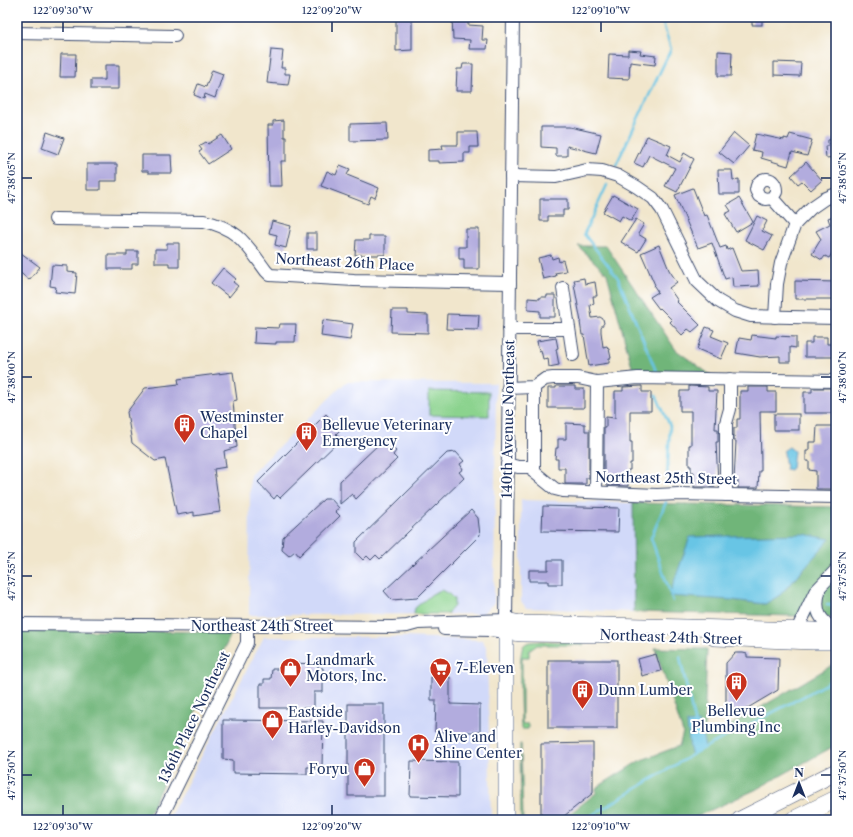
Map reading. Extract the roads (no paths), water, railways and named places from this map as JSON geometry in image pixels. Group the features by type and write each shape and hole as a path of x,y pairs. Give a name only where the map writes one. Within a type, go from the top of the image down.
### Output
{"highway":[{"path":"740,820 836,772"},
{"path":"793,820 836,799"}],"main road":[{"path":"506,626 521,623 836,632"},
{"name":"Northeast 24th Street","path":"506,626 522,634 830,642 836,637"},
{"name":"140th Avenue Northeast","path":"506,626 506,820"},
{"path":"748,639 754,637 791,637 797,630"}],"street":[{"name":"140th Avenue Northeast","path":"506,626 513,17"},
{"path":"17,33 175,36"},
{"path":"511,176 556,177 587,170 602,171 618,176 637,186 653,198 662,210 697,281 718,301 735,311 751,316 836,318"},
{"path":"775,317 777,284 781,263 795,224 812,208 836,194"},
{"path":"772,198 795,224"},
{"name":"Northeast 26th Place","path":"55,219 204,221 218,224 232,231 242,239 270,275 354,280 510,283"},
{"path":"563,288 573,355"},
{"path":"509,329 569,329"},
{"path":"508,388 534,387 545,379 552,378 578,378 597,382 638,378 836,380"},
{"path":"726,495 726,423 730,409 730,380"},
{"path":"596,492 597,382"},
{"path":"507,464 518,467 534,467 534,387"},
{"name":"Northeast 25th Street","path":"534,467 534,472 555,489 563,491 657,495 836,497"},
{"path":"797,630 815,592 836,570"},
{"path":"821,585 817,601 819,613 823,621 836,632"},
{"name":"Northeast 24th Street","path":"17,624 407,626 439,629 490,630 506,626"},
{"name":"136th Place Northeast","path":"160,820 247,643 247,626"}],"water":[{"path":"789,447 794,451 792,468 790,470 786,469 783,451"},
{"path":"803,534 830,539 780,595 765,604 732,600 669,596 690,537"},
{"path":"699,722 705,747 692,755 687,723"}],"waterway":[{"path":"616,165 671,49 661,17"},
{"path":"607,185 584,234 618,278 656,371"},
{"path":"656,395 670,426 667,479"},
{"path":"666,502 651,538 673,601"},
{"path":"827,605 836,606"},
{"path":"680,657 695,725"},
{"path":"700,750 836,678"},
{"path":"584,820 700,750 699,747"}],"place":[{"name":"Westminster Chapel","path":"185,444"},
{"name":"Bellevue Veterinary Emergency","path":"307,452"},
{"name":"Landmark Motors, Inc.","path":"291,688"},
{"name":"7-Eleven","path":"440,688"},
{"name":"Bellevue Plumbing Inc","path":"736,702"},
{"name":"Dunn Lumber","path":"582,710"},
{"name":"Eastside Harley-Davidson","path":"273,740"},
{"name":"Alive and Shine Center","path":"419,764"},
{"name":"Foryu","path":"364,788"}]}
